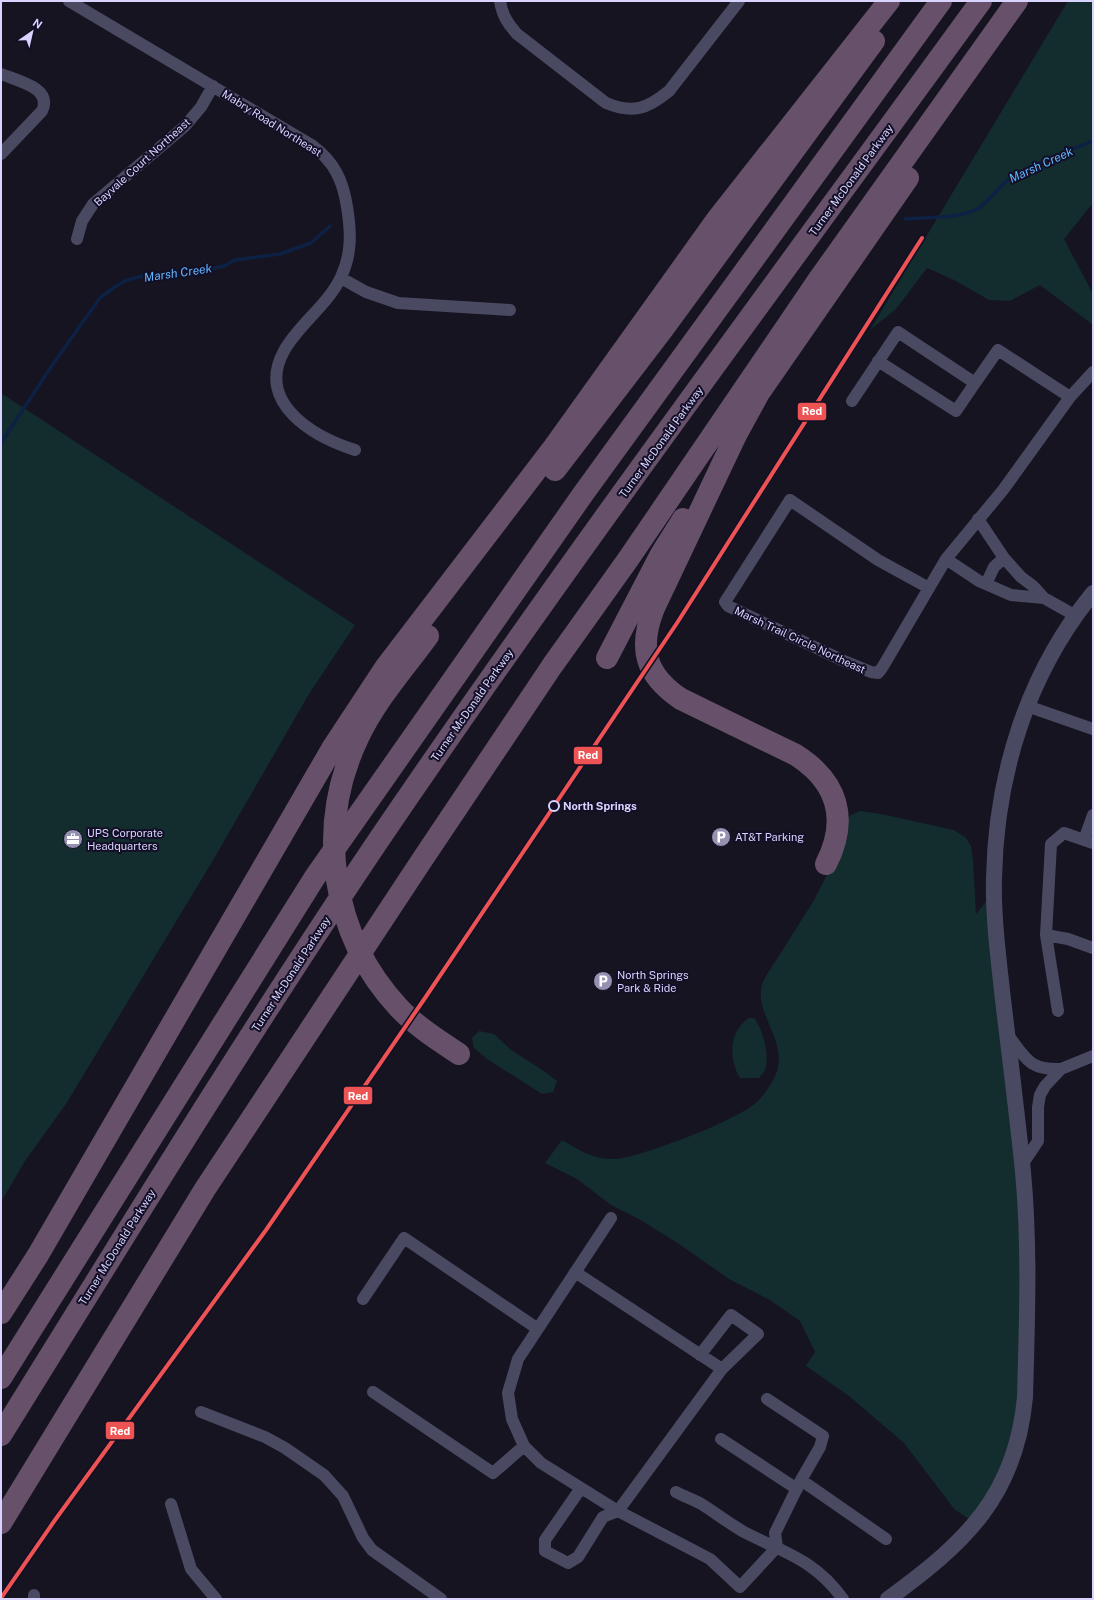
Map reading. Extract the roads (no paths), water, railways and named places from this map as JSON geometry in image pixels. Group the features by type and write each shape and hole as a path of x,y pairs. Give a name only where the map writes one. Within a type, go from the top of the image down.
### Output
{"highway":[{"path":"1,1313 38,1255 333,747 385,668 554,446 718,218 889,1"},
{"path":"459,1054 418,1025 400,1009 385,991 358,950 342,907 334,867 334,825 341,780 358,737 369,717 500,541 664,329 903,1"},
{"path":"1,1378 315,877 569,514 941,1"},
{"name":"Turner McDonald Parkway","path":"1,1435 200,1114 380,839 597,530 981,1"},
{"path":"1,1523 205,1189 422,860 552,666 630,558 819,279 1017,1"},
{"path":"826,864 833,850 838,821 837,805 832,790 824,778 812,765 796,755 681,699 670,692 660,682 651,668 646,653 645,638 654,608 736,435 759,393 889,206 994,47 1004,19"},
{"path":"607,658 661,554 736,435"}],"street":[{"name":"Mabry Road Northeast","path":"69,1 313,146 334,166 345,190 351,231 349,256 341,278 333,291 284,350 277,366 276,381 278,394 282,403 292,414 331,442 355,450"},
{"path":"500,1 507,23 516,34 606,103 618,108 631,110 644,108 656,102 668,91 740,1"},
{"path":"1,74 37,89 44,98 45,104 42,112 1,154"},
{"name":"Bayvale Court Northeast","path":"77,239 82,221 93,204 185,126 201,107 213,86"},
{"path":"341,278 366,292 398,303 510,310"},
{"path":"852,401 898,332 975,383"},
{"path":"878,361 956,411 998,350 1070,397"},
{"name":"Marsh Trail Circle Northeast","path":"929,588 878,560 790,500 728,595 725,602 728,606 844,661 871,672 878,673 929,588 946,558 1003,490 1070,397 1093,372"},
{"path":"978,519 1004,558 1021,577 1033,586 1044,598 1076,616"},
{"path":"946,558 986,584 1011,595 1044,598"},
{"path":"986,584 994,568 1004,558"},
{"path":"1011,595 1021,577"},
{"path":"888,1599 924,1571 964,1535 979,1519 1002,1484 1017,1445 1023,1420 1025,1397 1028,1265 1022,1165 998,956 994,880 997,827 1011,754 1027,706 1038,680 1076,616 1093,593"},
{"path":"1027,706 1093,729"},
{"path":"1058,1011 1046,935 1051,844 1064,833 1088,842 1093,815"},
{"path":"1046,935 1068,939 1093,948"},
{"path":"1007,1033 1028,1062 1038,1068 1061,1069 1093,1056"},
{"path":"1022,1165 1038,1141 1038,1107 1040,1095 1045,1086 1061,1069"},
{"path":"611,1218 518,1359 508,1393 512,1420 524,1446 541,1463 618,1511 710,1559 740,1586 777,1547"},
{"path":"363,1299 404,1238 538,1329"},
{"path":"575,1272 722,1370"},
{"path":"581,1488 545,1540 545,1551 568,1563 578,1557 603,1517 618,1511 722,1370 758,1334 731,1315 700,1355"},
{"path":"373,1392 493,1473 524,1446"},
{"path":"767,1399 823,1436 820,1447 799,1484 775,1533 777,1547"},
{"path":"201,1412 265,1436 324,1475 343,1496 363,1538 372,1550 441,1599"},
{"path":"721,1439 799,1484 886,1539"},
{"path":"676,1492 703,1505 744,1531 803,1560 819,1571 833,1585 843,1599"},
{"path":"171,1504 191,1569 216,1599"}],"waterway":[{"name":"Marsh Creek","path":"905,219 952,216 970,212 982,206 1007,180 1012,177 1041,162 1093,141"},
{"name":"Marsh Creek","path":"1,443 53,364 100,298 113,288 127,280 143,276 188,274 224,266 235,260 280,254 311,243 330,226"}],"place":[{"name":"North Springs","path":"554,806"},
{"name":"AT&T Parking","path":"721,837"},
{"name":"UPS Corporate Headquarters","path":"73,839"},
{"name":"North Springs Park & Ride","path":"603,981"}]}
